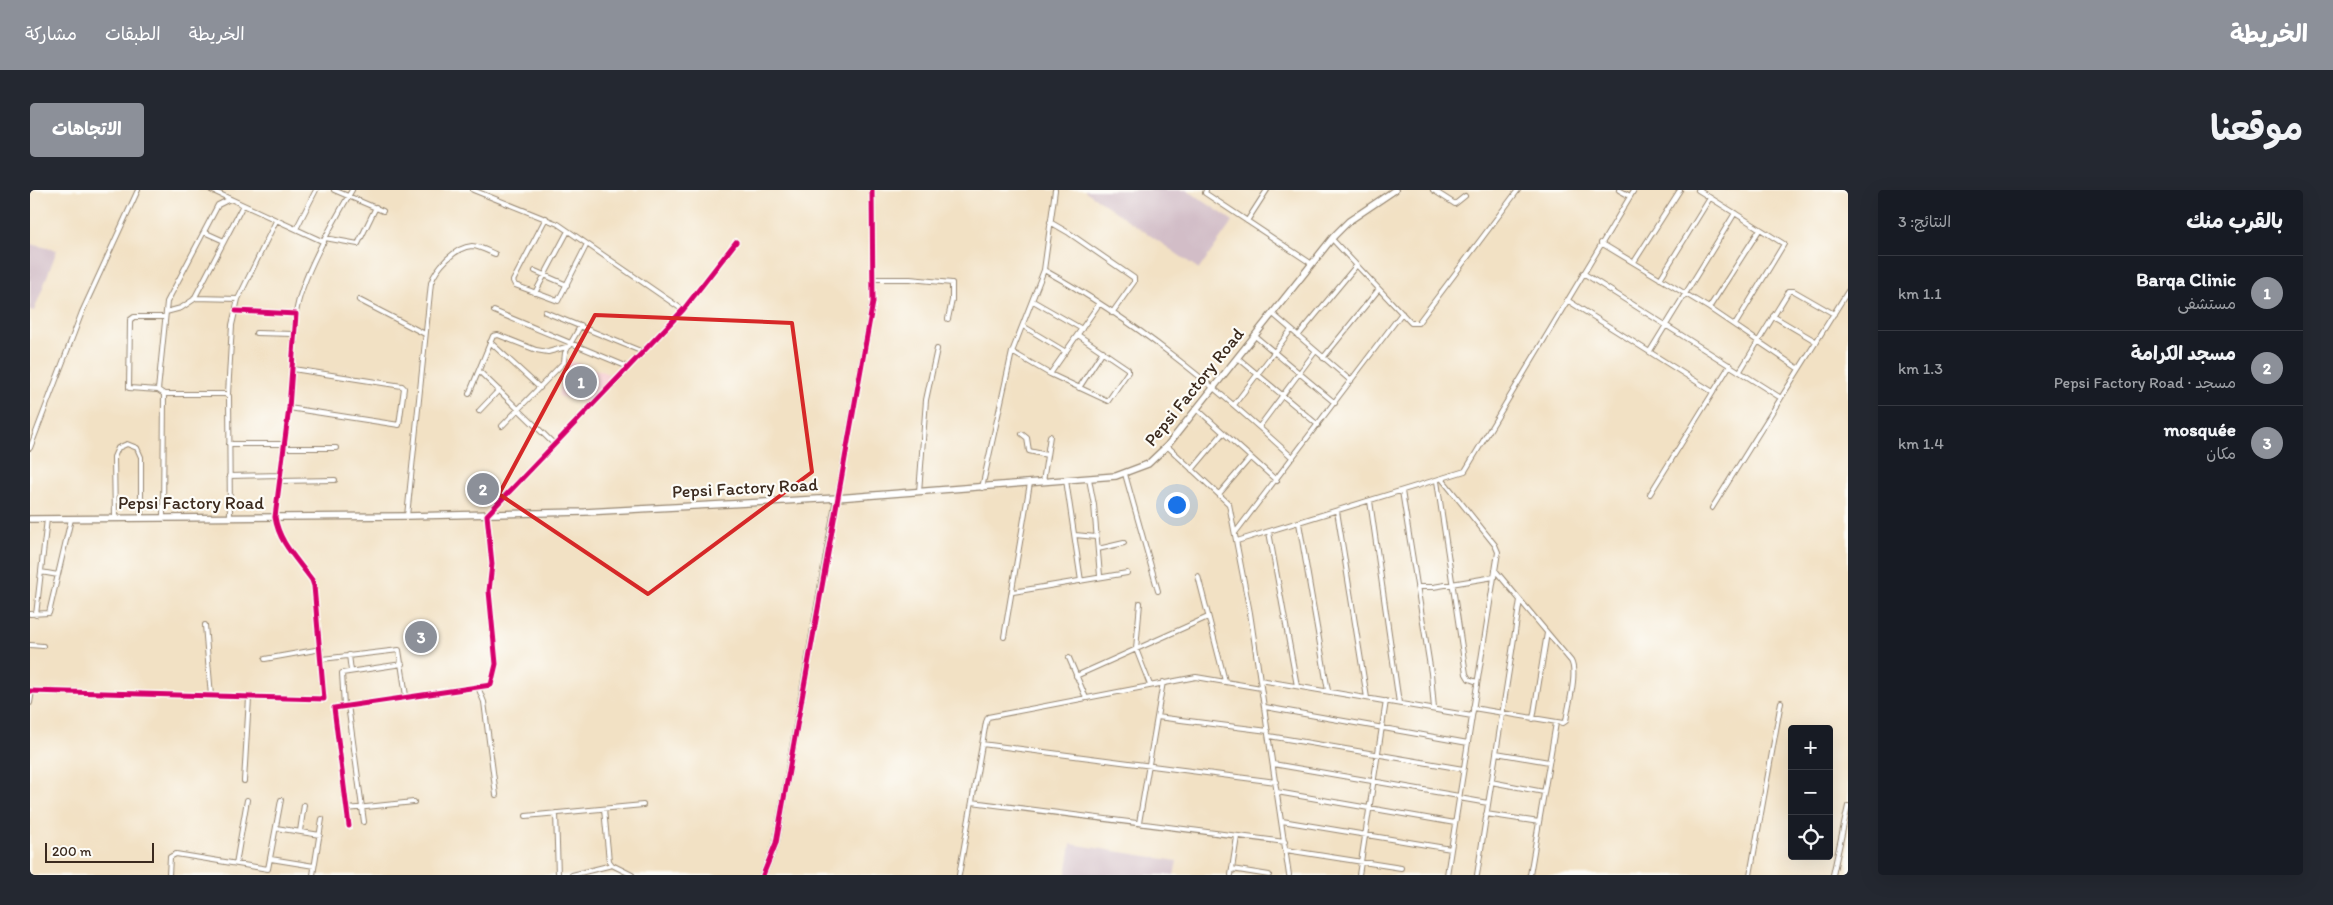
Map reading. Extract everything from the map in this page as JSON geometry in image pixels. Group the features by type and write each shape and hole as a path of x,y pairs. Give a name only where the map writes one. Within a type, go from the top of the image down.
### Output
{"main road":[{"name":"Pepsi Factory Road","path":"30,519 487,515 837,498 982,488 1126,474 1148,464 1167,446 1332,239 1349,221 1395,190"}],"street":[{"path":"30,448 82,312 138,190"},
{"path":"212,190 296,230 324,240 358,244 376,208"},
{"path":"296,230 316,190"},
{"path":"334,190 383,211"},
{"path":"30,703 31,691 324,699 322,659 314,586 312,580 286,548 275,517 289,408 296,314 302,293 324,240 352,190"},
{"path":"473,190 546,218 683,310"},
{"path":"763,875 776,843 872,302 872,190"},
{"path":"982,488 1012,352 1044,270 1055,190"},
{"path":"1206,190 1205,193 1312,264"},
{"path":"1247,221 1267,190"},
{"path":"1434,190 1456,204 1465,196"},
{"path":"1332,239 1411,322 1418,324 1518,190"},
{"path":"1619,190 1630,196"},
{"path":"1237,541 1463,473 1634,190"},
{"path":"1634,262 1680,190"},
{"path":"1698,190 1784,245 1735,325"},
{"path":"1660,278 1710,198"},
{"path":"158,390 169,298 218,205 230,199"},
{"path":"228,394 164,394 158,390 129,388 130,320 132,317 166,315 182,308 194,299 243,205"},
{"path":"1650,351 1735,213"},
{"path":"546,218 513,281 515,285 557,302 587,244"},
{"path":"230,518 228,394 232,325 238,299 276,221"},
{"path":"1050,222 1134,278 1134,282 1112,313"},
{"path":"1709,308 1760,229"},
{"path":"535,293 568,231"},
{"path":"204,232 224,241"},
{"path":"349,826 334,707 491,685 496,664 489,591 492,564 487,515 683,310 736,242"},
{"path":"1601,243 1709,308 1799,369"},
{"path":"407,516 430,283 438,269 456,253 467,247 477,247 495,254"},
{"path":"1298,336 1356,266"},
{"path":"535,270 567,285"},
{"path":"1044,270 1158,344 1214,388 1294,458"},
{"path":"1583,273 1781,398"},
{"path":"873,279 950,282 953,286 948,319"},
{"path":"1323,358 1379,289"},
{"path":"1740,371 1792,290 1834,314"},
{"path":"1712,508 1848,291"},
{"path":"194,299 238,299"},
{"path":"359,300 425,334"},
{"path":"1567,300 1713,392"},
{"path":"1033,301 1082,329"},
{"path":"1050,374 1099,304"},
{"path":"236,311 296,314"},
{"path":"494,311 571,345 628,367"},
{"path":"545,312 643,352"},
{"path":"1236,533 1402,313"},
{"path":"1273,314 1351,381"},
{"path":"1774,316 1817,342"},
{"path":"502,426 564,362 564,355 581,326"},
{"path":"1023,326 1066,352"},
{"path":"1234,405 1291,330"},
{"path":"256,333 294,334"},
{"path":"470,394 490,342 496,334 536,350 548,352 571,345"},
{"path":"1012,352 1050,374 1106,401 1110,400 1128,372 1128,369 1078,334"},
{"path":"1255,336 1334,403"},
{"path":"490,342 540,388"},
{"path":"919,492 926,400 937,349"},
{"path":"1079,388 1104,352"},
{"path":"1259,427 1316,352"},
{"path":"1238,358 1318,425"},
{"path":"1650,494 1730,365"},
{"path":"289,408 396,426 400,424 404,388 402,386 293,369"},
{"path":"479,371 554,444"},
{"path":"479,410 498,390"},
{"path":"163,517 164,394"},
{"path":"1197,409 1277,480"},
{"path":"1192,470 1223,433"},
{"path":"1022,434 1027,436 1029,451 1047,456"},
{"path":"1042,482 1050,436"},
{"path":"115,518 114,457 118,448 128,444 137,448 141,456 141,518"},
{"path":"229,444 336,448"},
{"path":"1167,446 1229,504 1236,533 1262,688 1289,875"},
{"path":"1220,494 1250,458"},
{"path":"1126,474 1158,591"},
{"path":"229,476 281,475"},
{"path":"1089,479 1094,505 1100,576"},
{"path":"280,481 335,480"},
{"path":"1066,480 1081,581"},
{"path":"1439,480 1495,545 1498,552 1447,875"},
{"path":"1439,480 1452,584 1467,676 1477,682"},
{"path":"1004,637 1030,483"},
{"path":"1402,491 1434,709"},
{"path":"1370,501 1399,703"},
{"path":"1336,511 1367,698"},
{"path":"30,614 49,613 71,518"},
{"path":"36,615 47,519"},
{"path":"1299,522 1328,691"},
{"path":"1269,532 1297,686"},
{"path":"1075,535 1096,537"},
{"path":"1098,549 1124,543"},
{"path":"1473,708 1563,724 1566,721 1574,666 1495,570"},
{"path":"41,572 58,574"},
{"path":"1013,592 1127,573"},
{"path":"1198,576 1225,681"},
{"path":"1417,586 1429,587 1494,577"},
{"path":"1477,875 1520,600"},
{"path":"1140,603 1136,649 1150,685"},
{"path":"1076,676 1208,617"},
{"path":"206,625 210,696"},
{"path":"1534,719 1547,633"},
{"path":"30,646 43,646"},
{"path":"264,659 321,649"},
{"path":"322,659 397,649 400,651 406,696"},
{"path":"349,655 351,671"},
{"path":"1069,658 1086,698"},
{"path":"364,822 341,675 343,672 402,664"},
{"path":"959,875 988,717 1196,677 1262,688"},
{"path":"1260,680 1472,716"},
{"path":"1139,824 1163,682"},
{"path":"478,687 484,702 496,795"},
{"path":"244,781 249,698"},
{"path":"1359,875 1386,701"},
{"path":"1750,875 1781,702"},
{"path":"1265,707 1468,743"},
{"path":"1157,717 1269,733 1378,755 1463,769"},
{"path":"1530,875 1556,723"},
{"path":"982,744 1276,782"},
{"path":"1496,753 1549,762"},
{"path":"1273,764 1488,803"},
{"path":"1491,782 1544,792"},
{"path":"1278,792 1455,823"},
{"path":"236,864 248,800"},
{"path":"169,875 170,857 176,854 265,870 270,866 281,800"},
{"path":"347,809 414,802"},
{"path":"972,802 1285,842"},
{"path":"526,816 643,805"},
{"path":"300,831 304,806"},
{"path":"1833,875 1848,806"},
{"path":"604,809 608,858 612,865 632,875"},
{"path":"556,813 558,875"},
{"path":"1486,814 1539,822"},
{"path":"313,875 322,819"},
{"path":"1282,821 1451,849"},
{"path":"276,828 320,834"},
{"path":"1231,875 1237,837"},
{"path":"1286,850 1401,868"},
{"path":"271,859 314,866"},
{"path":"572,875 612,865"},
{"path":"1232,869 1269,875"}],"highlighted area":[{"path":"595,315 792,323 812,472 648,594 499,494"}],"shaded area":[{"path":"1084,190 1187,190 1233,221 1199,269"},
{"path":"30,244 57,250 34,311 30,310"},
{"path":"567,360 612,375 586,402 558,396"},
{"path":"1071,844 1177,861 1174,875 1066,875"}],"cycle path":[{"path":"763,875 776,843 873,302 872,190"},
{"path":"349,826 334,708 491,685 496,664 489,591 492,564 487,515 683,310 736,242"},
{"path":"30,691 324,699 314,586 312,580 280,535 275,517 289,408 296,314 236,311"}],"place":[{"name":"Barqa Clinic","path":"581,382"},
{"name":"مسجد الكرامة","path":"483,489"},
{"name":"mosquée","path":"421,637"}]}
